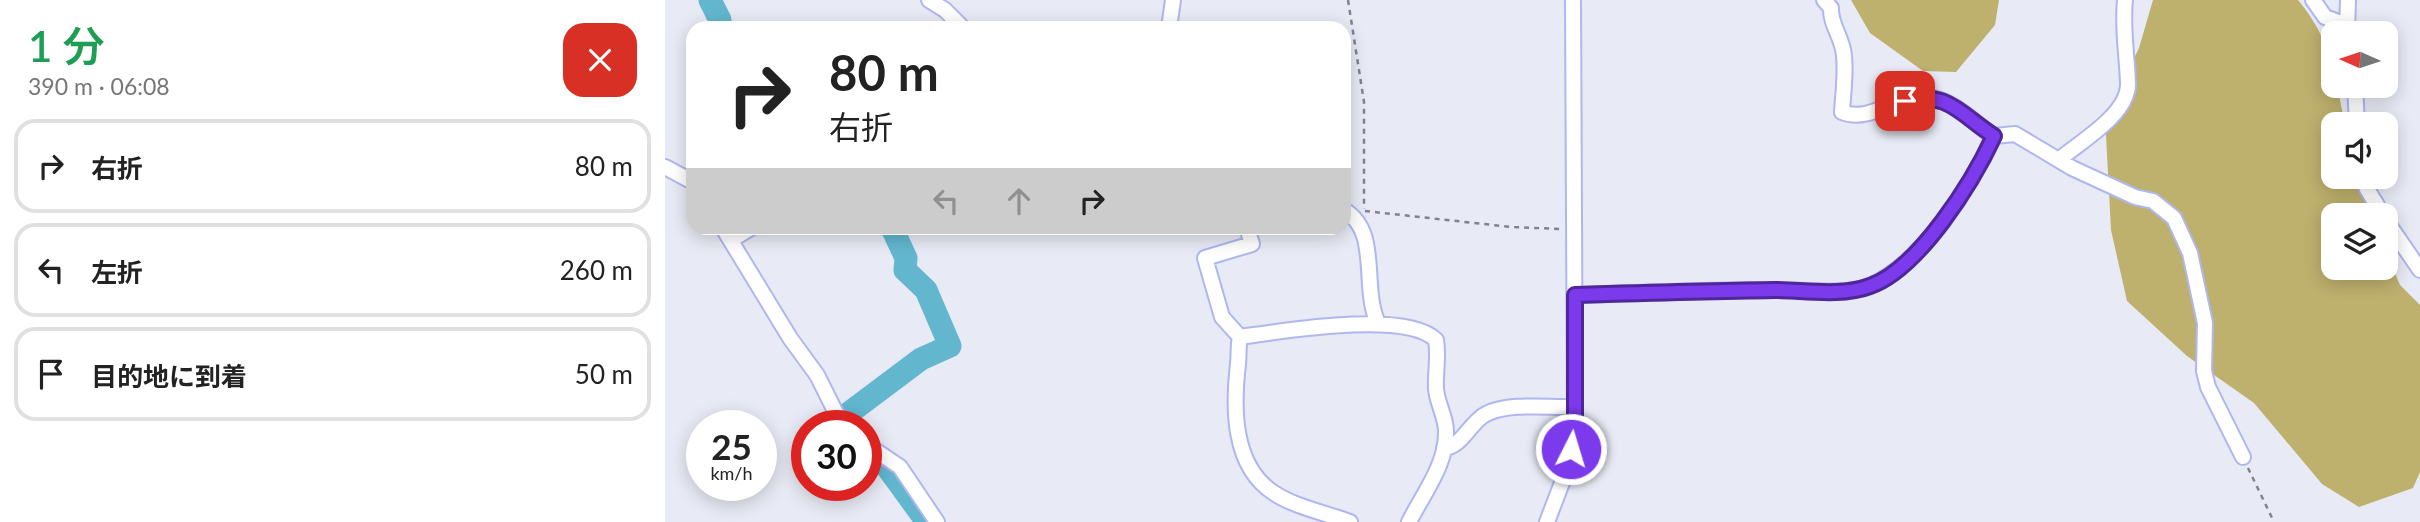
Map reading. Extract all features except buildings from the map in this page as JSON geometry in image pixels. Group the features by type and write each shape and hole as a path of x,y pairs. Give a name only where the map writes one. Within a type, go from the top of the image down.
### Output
{"street":[{"path":"929,0 956,21"},
{"path":"1170,21 1173,0"},
{"path":"1547,522 1568,467 1575,407 1573,0"},
{"path":"1824,0 1831,8 1830,20 1840,35 1844,55 1842,112 1856,118 1924,96 1964,111 1994,136 2015,134 2071,168 2135,197 2153,201 2174,218 2190,253 2205,323 2204,371 2208,387 2243,457"},
{"path":"2060,159 2115,112 2124,99 2128,85 2123,50 2125,0"},
{"path":"2313,0 2325,17 2332,21"},
{"path":"2347,21 2348,0"},
{"path":"1575,295 1828,291 1870,286 1905,263 1947,217 1979,168 1994,136"},
{"path":"665,167 686,178"},
{"path":"1355,213 1363,229 1371,310 1378,323"},
{"path":"728,235 790,338 817,375 834,410"},
{"path":"1249,235 1252,244 1205,258 1222,317 1240,337 1235,414 1243,454 1261,484 1283,499 1350,522"},
{"path":"2398,238 2420,270"},
{"path":"1240,337 1378,323 1429,332 1436,340 1436,392 1446,430 1444,448 1436,473 1409,522"},
{"path":"1444,448 1452,447 1486,414 1502,409 1575,407"},
{"path":"882,455 900,467 937,522"}],"path":[{"path":"1348,0 1364,102 1355,213 1511,227 1575,229"},
{"path":"2243,457 2274,522"}],"shaded area":[{"path":"1851,0 1999,0 1995,25 1956,72 1923,71 1870,33"},
{"path":"2153,0 2298,0 2312,19 2321,36 2321,98 2340,98 2342,112 2321,112 2321,189 2360,189 2366,203 2321,203 2321,280 2398,280 2420,305 2420,472 2413,488 2359,507 2322,484 2254,403 2187,356 2127,301 2111,230 2106,135 2121,85 2139,48"}],"waterway":[{"path":"710,0 720,21"},
{"path":"853,410 921,359 950,346 926,290 905,270 906,258 895,235"},
{"path":"882,464 927,522"}],"route":[{"path":"1571,449 1575,430 1575,295 1848,289 1870,286 1905,263 1918,250 1947,217 1979,168 1994,136 1964,111 1938,99 1924,96 1905,101"}]}
